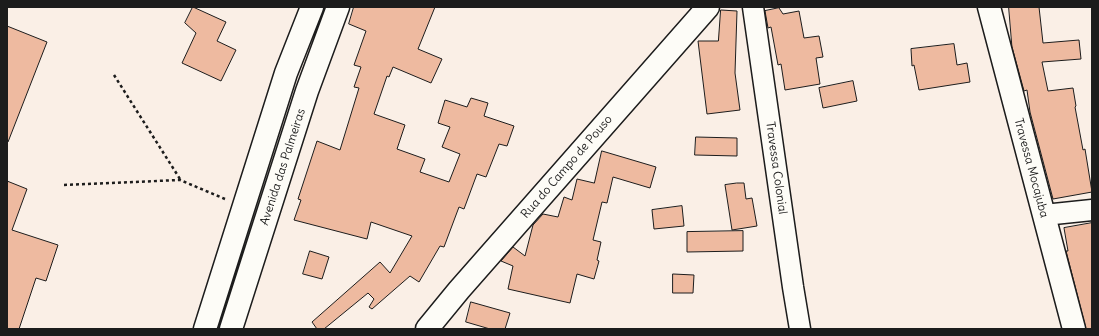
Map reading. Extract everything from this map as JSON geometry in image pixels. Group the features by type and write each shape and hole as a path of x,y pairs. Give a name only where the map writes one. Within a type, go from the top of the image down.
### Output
{"street":[{"name":"Avenida das Palmeiras","path":"205,329 286,73 312,7"},
{"name":"Avenida das Palmeiras","path":"231,329 307,92 338,7"},
{"name":"Rua do Campo de Pouso","path":"427,329 708,7"},
{"name":"Travessa Colonial","path":"753,7 800,329"},
{"name":"Travessa Mocajuba","path":"990,7 1074,329"},
{"path":"1044,215 1092,210"}],"path":[{"path":"114,75 180,180"},
{"path":"64,185 180,180 244,207"}],"building":[{"path":"193,7 226,22 217,41 236,50 221,81 182,63 196,33 185,23"},
{"path":"354,7 435,7 418,49 442,59 431,83 393,67 389,77 387,76 374,114 405,125 397,149 425,159 420,172 449,182 460,154 442,147 450,127 438,123 445,100 467,107 471,98 488,103 484,116 514,126 507,146 499,144 486,177 477,174 464,209 459,207 444,247 440,246 419,282 410,276 372,309 369,307 374,299 368,293 324,329 317,329 312,322 380,262 390,273 412,236 371,222 367,239 294,220 301,200 298,199 317,141 340,150 359,88 354,87 361,67 354,65 366,31 349,24"},
{"path":"1009,7 1039,7 1043,43 1079,40 1081,59 1042,62 1048,91 1073,88 1075,107 1083,150 1085,149 1092,192 1053,199 1030,112 1027,90 1024,91 1012,47"},
{"path":"779,8 783,14 799,11 804,38 819,36 823,57 816,58 820,84 785,90 781,64 778,65 771,27 768,28 765,11"},
{"path":"721,10 737,11 735,73 740,110 707,114 698,41 718,41"},
{"path":"7,26 47,42 8,142 7,142"},
{"path":"954,44 957,65 967,63 970,82 919,90 914,65 912,66 911,49"},
{"path":"853,81 857,101 823,108 819,88"},
{"path":"696,137 737,138 737,156 695,155"},
{"path":"602,151 656,167 650,188 613,177 607,203 602,202 593,240 601,242 597,260 599,261 594,279 577,274 570,303 508,289 513,266 501,261 513,247 525,256 533,225 543,214 558,217 564,197 572,200 577,179 594,183"},
{"path":"7,181 27,189 12,230 58,245 46,281 36,278 19,329 7,329"},
{"path":"744,183 746,199 752,198 757,226 732,230 725,185"},
{"path":"682,206 684,226 654,229 652,210"},
{"path":"1092,223 1092,329 1086,329 1066,251 1068,251 1064,228"},
{"path":"743,231 743,251 687,252 687,232"},
{"path":"310,251 329,257 322,279 303,274"},
{"path":"673,274 694,275 693,293 673,293"},
{"path":"471,302 510,313 505,329 490,329 466,322"}]}
